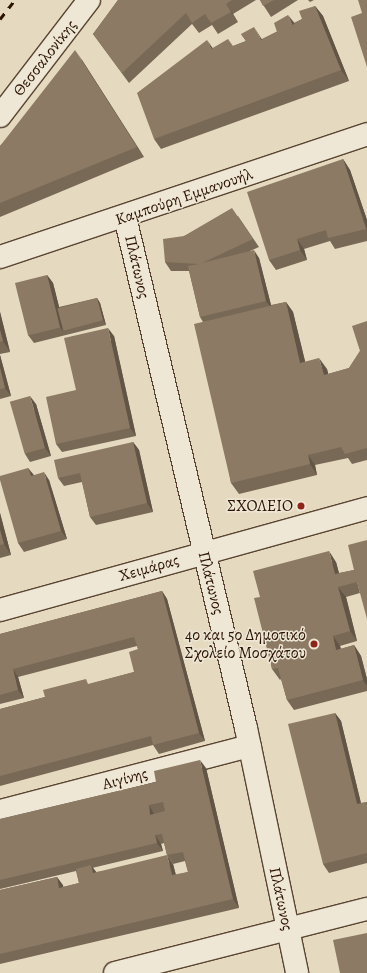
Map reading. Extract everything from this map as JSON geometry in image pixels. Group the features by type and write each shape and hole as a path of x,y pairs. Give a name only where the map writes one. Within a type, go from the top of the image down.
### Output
{"street":[{"name":"Θεσσαλονίκης","path":"0,116 89,0"},
{"name":"Καμπούρη Εμμανουήλ","path":"0,257 125,217 367,134"},
{"name":"Πλάτωνος","path":"125,217 250,746 297,973"},
{"name":"Χειμάρας","path":"0,610 204,552 367,508"},
{"name":"Αιγίνης","path":"0,811 250,746"},
{"path":"115,973 367,909"}],"building":[{"path":"118,0 232,0 226,4 231,12 211,23 205,14 192,23 186,13 122,73 93,34"},
{"path":"260,0 274,0 263,6"},
{"path":"358,0 367,0 367,67 351,17 362,13"},
{"path":"315,6 341,70 154,139 137,93 207,40 211,49 228,39 233,46 246,41 241,34 254,27 261,40 277,32 274,23 288,15 292,25 302,19 299,11"},
{"path":"75,50 137,147 0,203 0,146"},
{"path":"343,159 366,229 328,238 326,230 297,239 300,250 269,260 247,192"},
{"path":"232,208 253,239 202,263 254,250 266,301 200,317 188,266 199,264 165,262 163,239 184,236"},
{"path":"47,275 60,327 28,335 15,283"},
{"path":"97,298 103,320 63,331 57,309"},
{"path":"286,302 300,363 319,358 324,375 349,368 360,351 352,326 367,321 367,448 345,454 341,447 308,455 310,464 231,483 194,324"},
{"path":"108,328 130,428 56,444 46,397 76,390 64,338"},
{"path":"0,330 3,341 0,342"},
{"path":"0,368 5,388 0,389"},
{"path":"30,396 45,448 25,454 10,402"},
{"path":"133,442 147,503 90,517 80,473 58,478 54,460"},
{"path":"28,468 31,476 44,472 61,531 18,543 0,476"},
{"path":"0,530 4,544 0,545"},
{"name":"4ο και 5ο Δημοτικό Σχολείο Μοσχάτου","path":"367,540 367,619 357,582 338,587 350,631 333,636 336,650 354,645 363,680 287,700 278,668 272,669 254,598 260,597 253,571 329,551 335,574 354,570 348,545"},
{"path":"162,591 199,733 153,745 151,736 0,776 0,709 45,697 43,690 86,679 88,684 134,672 129,652 138,649 134,637 13,669 18,690 0,695 0,634"},
{"path":"335,713 357,804 367,802 367,853 323,864 288,724"},
{"path":"200,760 233,899 0,954 0,890 57,877 59,888 79,883 76,869 91,865 93,873 167,855 162,834 155,835 157,843 0,880 0,819 156,782 154,771","holes":["163,802 165,811 150,815 149,805","183,852 188,872 172,875 167,855"]},
{"path":"367,933 367,973 340,973 333,940"}],"railway":[{"path":"0,19 15,0"}],"place":[{"name":"ΣΧΟΛΕΙΟ","path":"301,506"},
{"name":"4ο και 5ο Δημοτικό Σχολείο Μοσχάτου","path":"314,644"}]}
